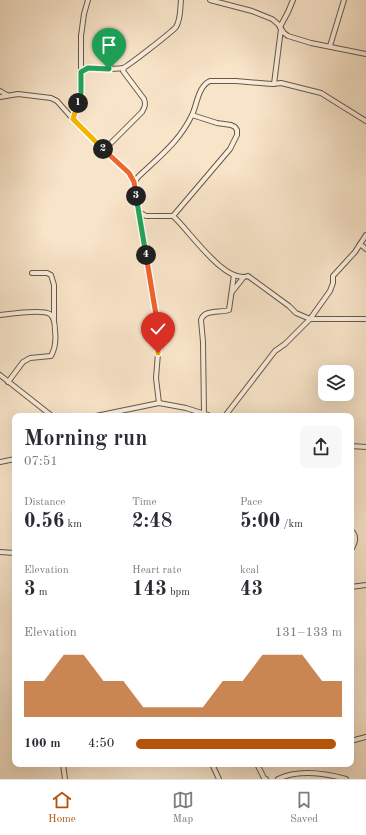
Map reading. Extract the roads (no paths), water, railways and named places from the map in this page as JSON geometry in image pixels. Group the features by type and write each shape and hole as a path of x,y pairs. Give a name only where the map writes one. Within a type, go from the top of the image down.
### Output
{"street":[{"path":"73,119 81,93 81,36 84,14 88,0"},
{"path":"81,72 88,68 124,68 176,27 179,19 181,0"},
{"path":"210,0 252,11 272,19 288,36 312,43 366,54"},
{"path":"274,84 280,28 293,0"},
{"path":"330,46 344,0"},
{"path":"104,150 142,112 146,103 127,78 123,71 124,68"},
{"path":"134,182 178,138 192,115 201,90 206,82 281,83 328,96 366,121"},
{"path":"0,91 8,95"},
{"path":"0,96 18,94 51,98 57,101 73,119 129,173 134,182 158,325 156,378 159,403"},
{"path":"173,216 230,149 237,135 237,130 231,125 217,123 192,115"},
{"path":"139,212 146,216 173,216 180,222 204,252 234,275 244,278 248,276 289,306 296,313 310,319 366,319"},
{"path":"227,413 275,352 310,319 330,291 333,283 333,276 366,235"},
{"path":"360,244 366,249"},
{"path":"8,382 23,362 30,358 51,356 55,341 54,285 51,275 47,273 32,272"},
{"path":"204,413 203,342 201,320 202,317 208,313 229,310 234,275"},
{"path":"231,292 244,278"},
{"path":"0,315 44,312 50,314 54,320"},
{"path":"0,375 48,413"},
{"path":"117,413 159,403 186,408 201,413"},
{"path":"354,446 366,447"},
{"path":"0,462 12,460"},
{"path":"354,533 356,537 354,543"},
{"path":"0,552 12,553"},
{"path":"354,587 366,585"},
{"path":"354,740 366,737"},
{"path":"63,767 65,779"},
{"path":"213,767 219,779"},
{"path":"258,767 266,779"},
{"path":"278,779 311,773 327,774 346,779"}]}
